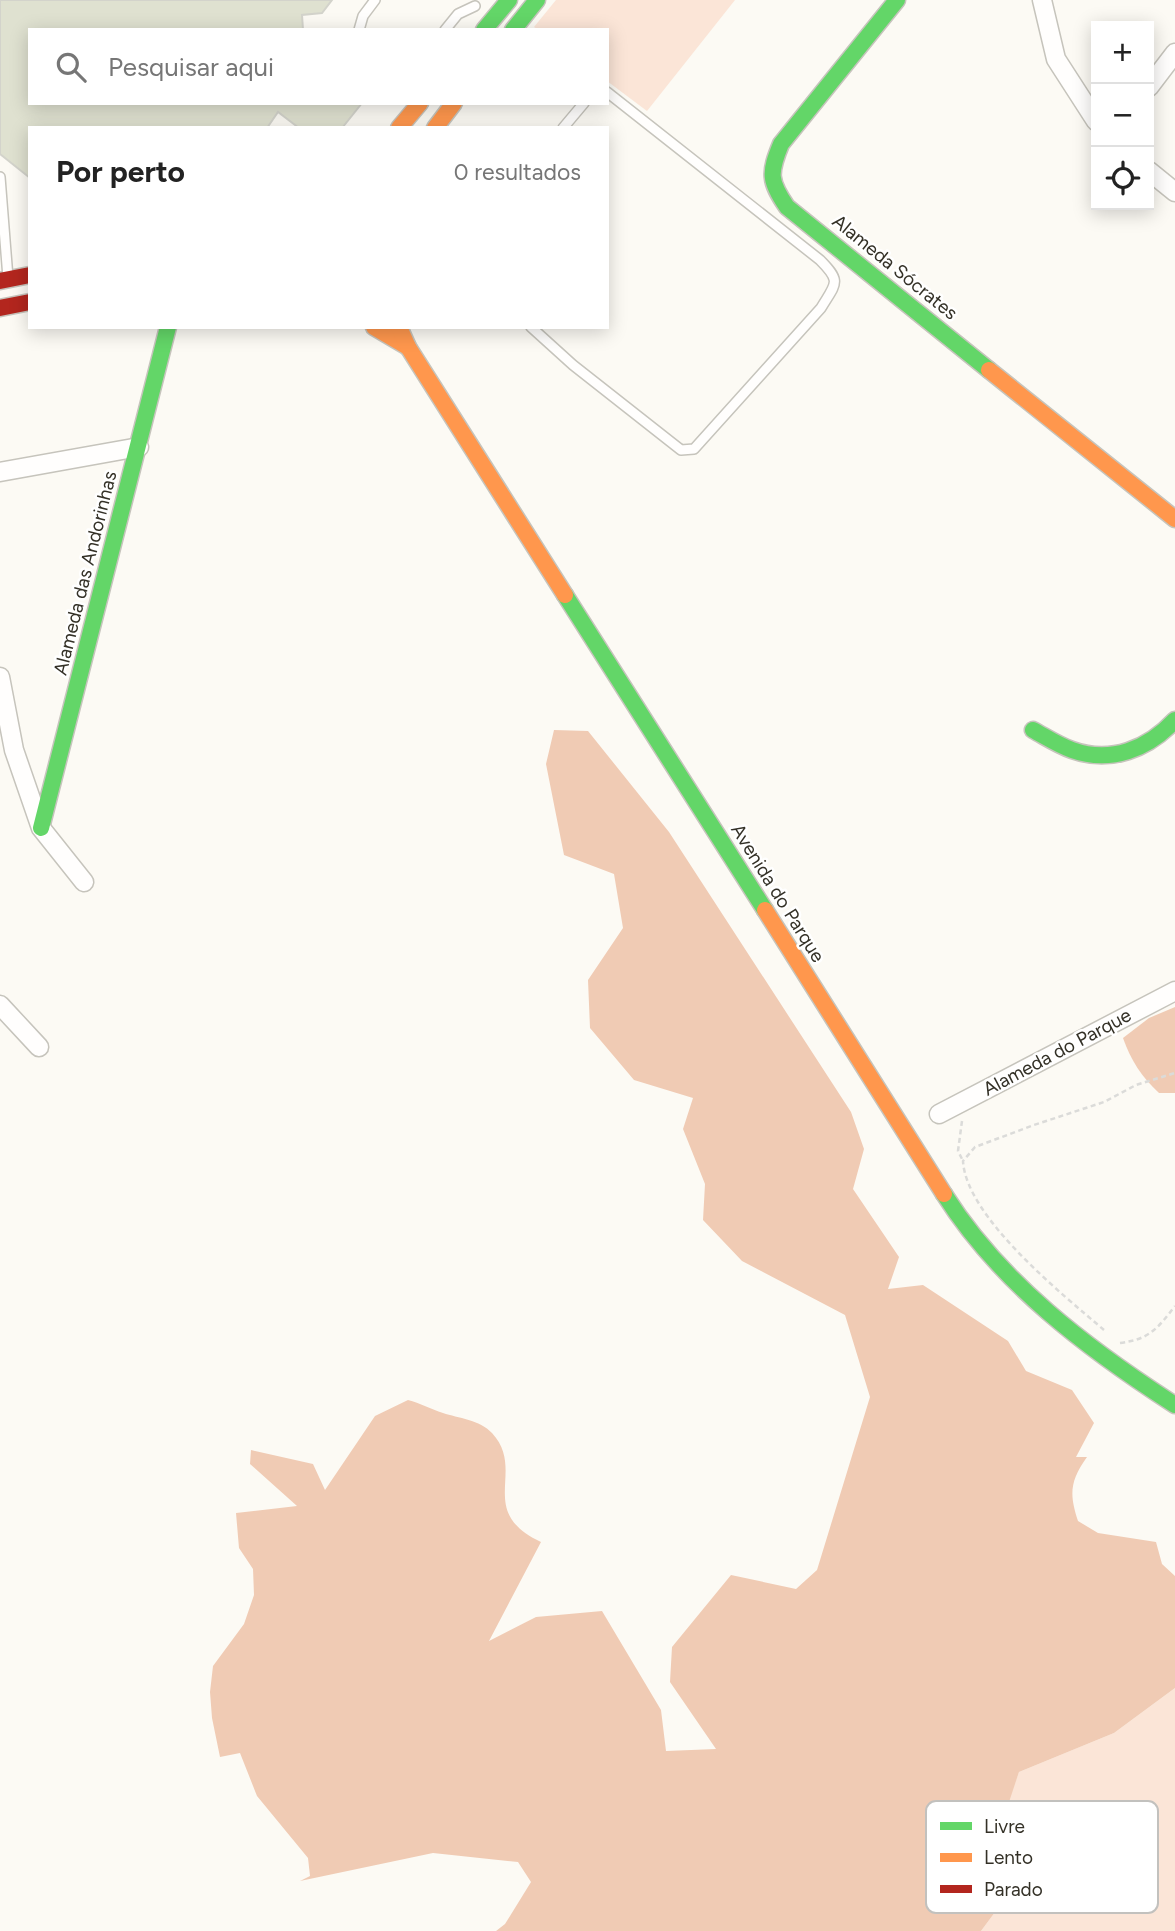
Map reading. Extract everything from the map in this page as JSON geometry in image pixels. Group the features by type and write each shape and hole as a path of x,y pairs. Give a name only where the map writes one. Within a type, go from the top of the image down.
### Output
{"street":[{"path":"519,28 537,0"},
{"name":"Alameda Sócrates","path":"897,0 781,145 771,166 772,187 787,207 1175,519"},
{"path":"1042,0 1056,59 1091,113"},
{"path":"485,28 508,1"},
{"path":"1151,84 1175,53"},
{"path":"401,126 418,105"},
{"path":"437,126 452,105"},
{"path":"1154,175 1175,191"},
{"path":"4,281 28,275"},
{"path":"0,309 28,302"},
{"name":"Alameda das Andorinhas","path":"41,828 168,329"},
{"name":"Avenida do Parque","path":"377,329 408,347"},
{"name":"Avenida do Parque","path":"400,329 408,347 950,1203 1009,1274 1074,1334 1175,1405"},
{"path":"0,472 139,447"},
{"path":"0,677 14,750 41,828 84,882"},
{"path":"1033,730 1076,752 1105,757 1140,749 1166,731 1175,720"},
{"name":"Alameda do Parque","path":"939,1114 1175,990"},
{"path":"0,1005 39,1046"}],"lane":[{"path":"360,28 363,16 375,0"},
{"path":"447,28 458,14 474,3 485,28"},
{"path":"533,329 573,365 681,450 694,449 821,308 835,285 834,274 820,260 609,94"},
{"path":"565,126 582,105"},
{"path":"0,177 4,281"}],"path":[{"path":"963,1161 975,1147 1104,1102 1136,1085 1175,1073"},
{"path":"965,1101 958,1151 963,1161 964,1176 985,1212 1036,1271 1120,1343 1140,1340 1155,1331 1175,1306"}],"shaded area":[{"path":"556,0 735,0 647,111 609,82 609,28 534,27"},
{"path":"554,730 588,731 669,832 851,1112 864,1149 853,1189 899,1257 888,1289 923,1285 1008,1341 1026,1371 1072,1390 1094,1423 1076,1457 1087,1457 1077,1473 1072,1495 1078,1521 1098,1533 1156,1542 1162,1564 1175,1576 1175,1688 1114,1733 1019,1772 1009,1801 926,1801 926,1913 994,1913 981,1931 496,1931 505,1924 531,1882 518,1862 433,1853 300,1881 310,1876 308,1858 257,1796 240,1753 220,1757 210,1692 213,1666 244,1624 254,1595 253,1569 239,1548 236,1513 297,1506 250,1464 251,1450 313,1464 325,1490 375,1416 408,1400 475,1422 492,1433 501,1447 505,1462 506,1504 510,1517 521,1530 541,1542 489,1641 536,1617 602,1611 661,1710 666,1751 716,1749 670,1682 672,1647 731,1575 796,1589 817,1570 870,1397 845,1315 742,1261 703,1220 705,1184 683,1129 693,1098 634,1080 590,1028 588,980 623,928 614,874 564,855 546,764"},
{"path":"1175,1007 1175,1093 1159,1093 1138,1068 1123,1038 1149,1018"},
{"path":"1175,1688 1175,1931 981,1931 994,1913 1158,1913 1158,1801 1009,1801 1019,1772 1114,1733"}],"building":[{"path":"0,0 332,0 322,13 302,15 303,28 28,28 28,105 360,105 344,126 296,126 278,112 268,126 28,126 28,176 0,154"}],"traffic: fast":[{"path":"486,28 509,0"},
{"path":"515,28 537,0"},
{"path":"897,0 781,144 774,162 774,183 787,207 989,370"},
{"path":"41,828 167,329"},
{"path":"565,595 765,910"},
{"path":"1033,730 1072,750 1101,755 1141,746 1175,720"},
{"path":"944,1194 991,1257 1048,1312 1110,1361 1175,1405"}],"traffic: slow":[{"path":"401,126 418,105"},
{"path":"437,126 452,105"},
{"path":"377,329 408,347"},
{"path":"400,329 408,347 565,595"},
{"path":"989,370 1175,519"},
{"path":"765,910 944,1194"}],"traffic: jam":[{"path":"0,281 28,275"},
{"path":"0,308 28,302"}]}
